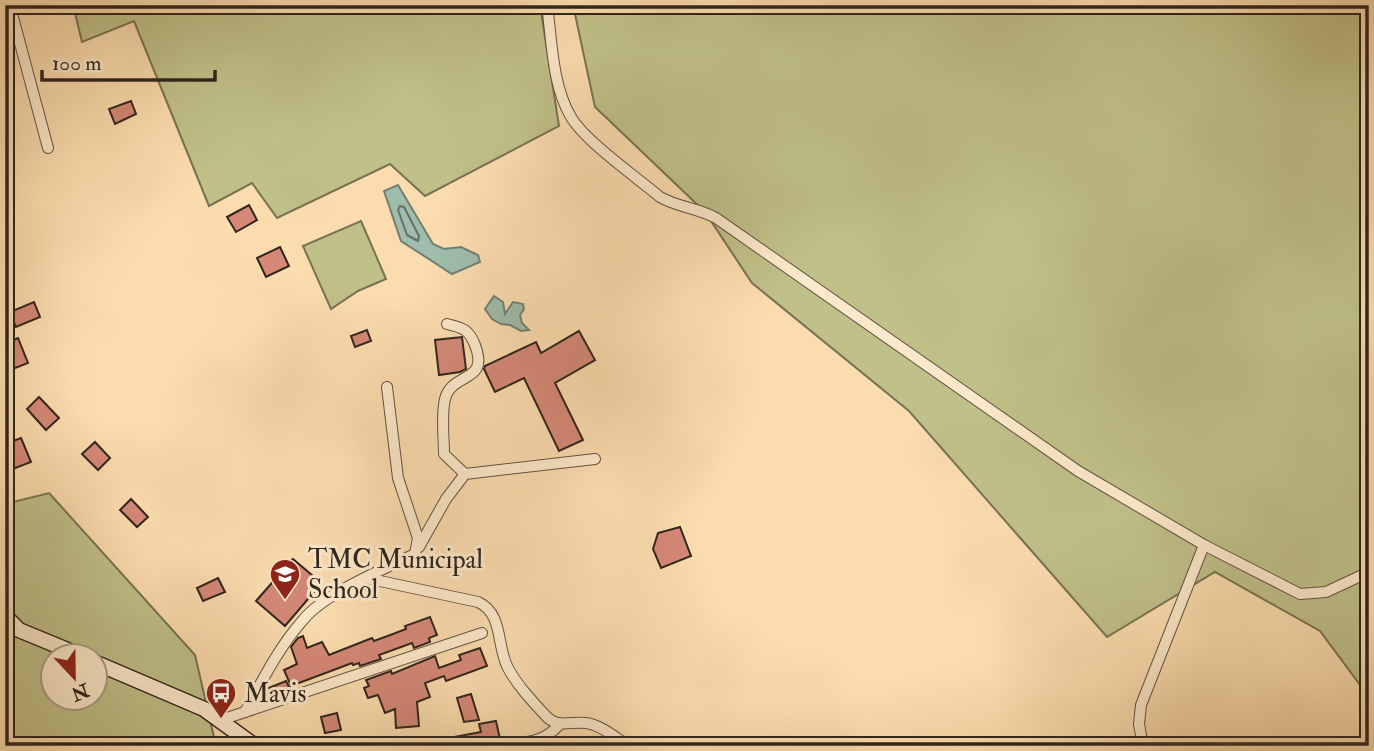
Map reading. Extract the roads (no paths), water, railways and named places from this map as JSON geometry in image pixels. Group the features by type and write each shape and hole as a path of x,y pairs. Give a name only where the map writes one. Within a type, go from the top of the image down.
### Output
{"street":[{"path":"547,5 558,84 571,118 583,133 660,197 716,218 1077,471 1204,545 1300,594 1326,592 1369,572"},
{"path":"5,9 11,6 48,148"},
{"path":"447,324 465,328 470,333 479,355 478,369 474,375 452,385 445,400 444,454 466,474"},
{"path":"387,387 398,478 418,538 415,554"},
{"path":"244,712 303,619 319,605 415,554 446,499 466,474 595,459"},
{"path":"1143,746 1139,724 1141,705 1204,545"},
{"path":"366,578 487,606 493,614 506,666 548,719 560,724 594,725 629,746"},
{"path":"5,616 19,630 48,642"},
{"path":"221,720 482,633"},
{"path":"108,668 204,709 256,746"},
{"path":"506,746 531,744 545,738 560,724"}],"water":[{"path":"398,185 433,244 444,249 461,247 478,255 480,262 452,274 401,241 384,191"},
{"path":"494,296 503,302 505,314 513,302 523,304 524,309 520,315 522,323 529,330 521,331 492,319 485,309"}],"place":[{"name":"TMC Municipal School","path":"285,601"},
{"name":"Mavis","path":"221,720"}]}
